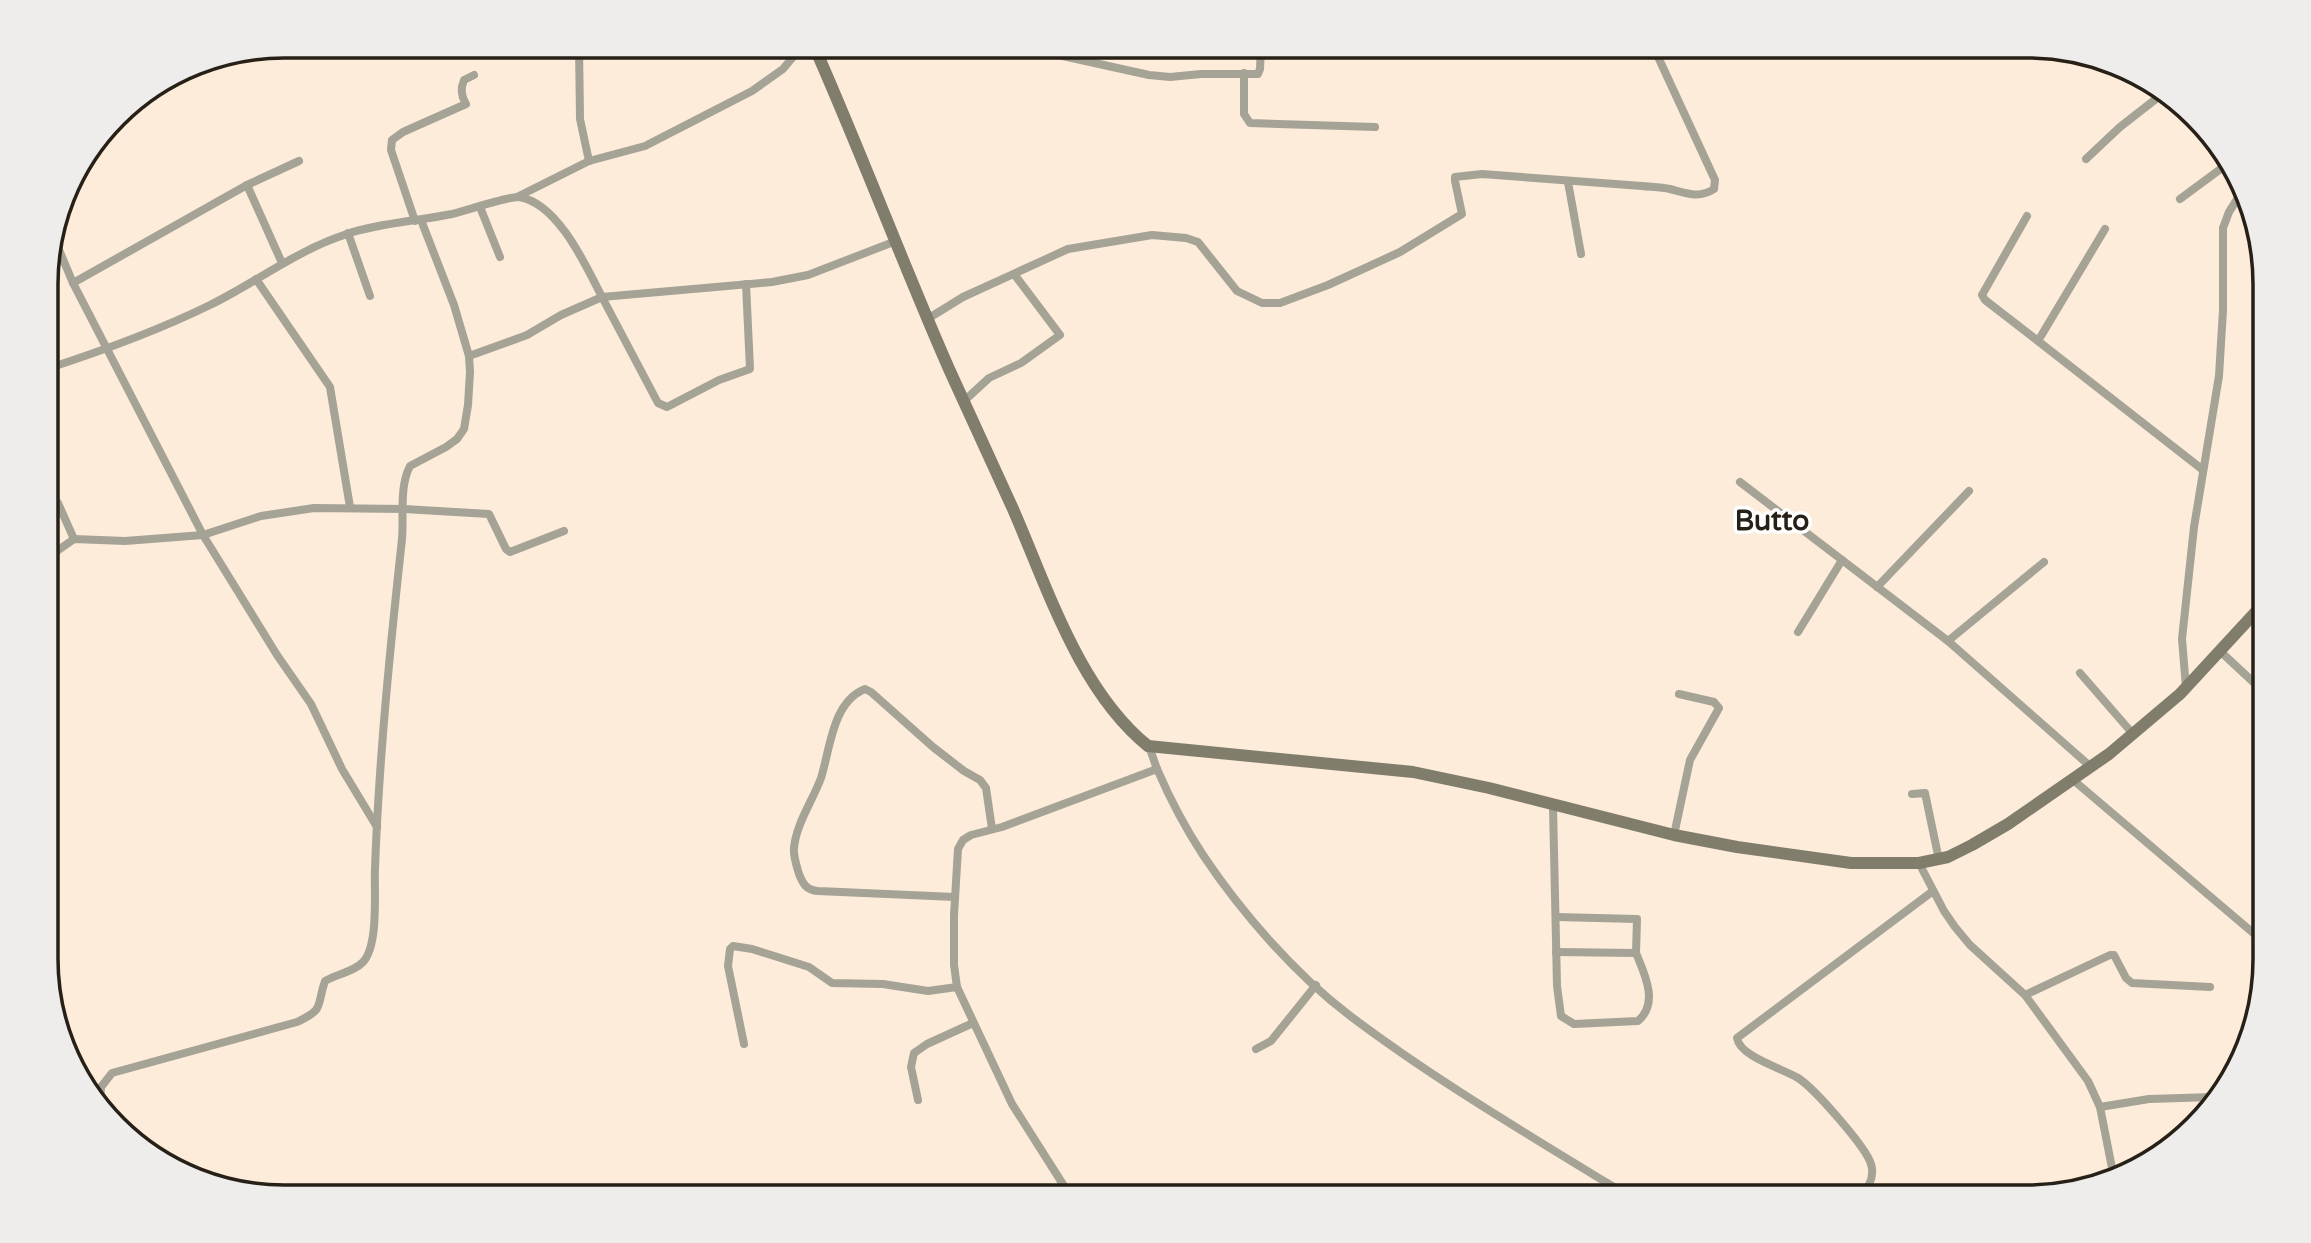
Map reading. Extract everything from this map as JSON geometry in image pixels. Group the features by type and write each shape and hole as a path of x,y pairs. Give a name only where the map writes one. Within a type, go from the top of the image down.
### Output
{"street":[{"path":"579,58 580,119 589,161"},
{"path":"58,365 107,349 211,305 282,263 348,233 418,221 517,197 589,161 645,146 752,91 783,69 792,58"},
{"path":"819,58 964,401 1057,612 1090,677 1129,731 1148,746 1157,769 1203,854 1249,915 1316,985 1348,1014 1463,1094 1610,1185"},
{"path":"1072,58 1170,77 1244,73 1256,75 1259,72 1260,58"},
{"path":"929,318 963,297 1048,257 1089,244 1152,236 1186,238 1198,242 1237,291 1262,303 1280,303 1401,252 1462,214 1455,177 1482,174 1668,188 1695,195 1714,189 1712,172 1658,58"},
{"path":"1244,73 1244,114 1250,123 1376,127"},
{"path":"101,1091 105,1079 112,1073 297,1022 318,1010 325,981 363,962 369,952 373,929 387,672 404,509 404,481 410,466 457,439 464,429 468,405 469,356 454,305 391,150 393,140 403,132 466,104 462,98 461,86 464,80 474,75"},
{"path":"2086,159 2120,127 2157,98"},
{"path":"73,284 247,185 299,161"},
{"path":"2180,199 2221,167"},
{"path":"1568,182 1581,254"},
{"path":"247,185 282,263"},
{"path":"517,197 540,207 554,218 568,237 658,403 667,407 719,380 751,369 746,284"},
{"path":"2186,688 2182,639 2194,527 2219,376 2223,310 2223,228 2237,199"},
{"path":"480,207 500,257"},
{"path":"2026,216 1982,295 1985,300 2203,470"},
{"path":"2038,341 2105,229"},
{"path":"348,233 370,296"},
{"path":"469,356 527,335 561,315 602,297 746,284 808,275 896,240"},
{"path":"60,253 73,284 203,536 277,655 311,704 342,769 377,827"},
{"path":"964,401 989,378 1029,359 1060,335 1014,274"},
{"path":"256,279 331,387 350,507"},
{"path":"1740,482 1948,641 2091,767"},
{"path":"1877,587 1969,491"},
{"path":"58,503 74,539"},
{"path":"58,550 74,539 125,541 203,536 261,516 314,508 350,507 489,514 510,552 564,531"},
{"path":"1798,632 1842,560"},
{"path":"1948,641 2043,562"},
{"path":"1148,746 1413,772 1489,788 1674,835 1851,863 1919,863 1939,860 1965,849 2008,824 2091,767 2148,724 2221,652 2253,616"},
{"path":"2221,652 2253,682"},
{"path":"2080,673 2133,734"},
{"path":"954,897 812,891 804,885 793,848 821,776 834,725 858,692 871,692 933,747 980,780 986,788 992,829"},
{"path":"1674,835 1690,760 1719,708 1714,702 1679,694"},
{"path":"1063,1185 1012,1104 957,987 954,965 954,897 958,849 963,840 971,835 1157,769"},
{"path":"2073,779 2253,933"},
{"path":"1912,794 1925,793 1939,860"},
{"path":"1553,806 1557,986 1561,1016 1574,1024 1638,1021 1644,1016 1649,993 1636,953 1637,919 1556,917"},
{"path":"1919,863 1944,911 1970,946 2025,995 2088,1081 2100,1107 2112,1168"},
{"path":"1869,1185 1872,1173 1867,1156 1813,1090 1797,1077 1743,1051 1737,1038 1933,891"},
{"path":"744,1044 728,966 730,949 733,947 752,948 809,967 832,983 883,984 928,991 957,987"},
{"path":"1556,952 1636,953"},
{"path":"2025,995 2110,955 2114,955 2126,978 2132,983 2210,987"},
{"path":"1256,1049 1271,1041 1316,985"},
{"path":"918,1100 911,1067 914,1053 927,1044 973,1023"},
{"path":"2100,1107 2149,1099 2205,1097"}],"district":[{"name":"Butto","path":"1772,520"}]}
